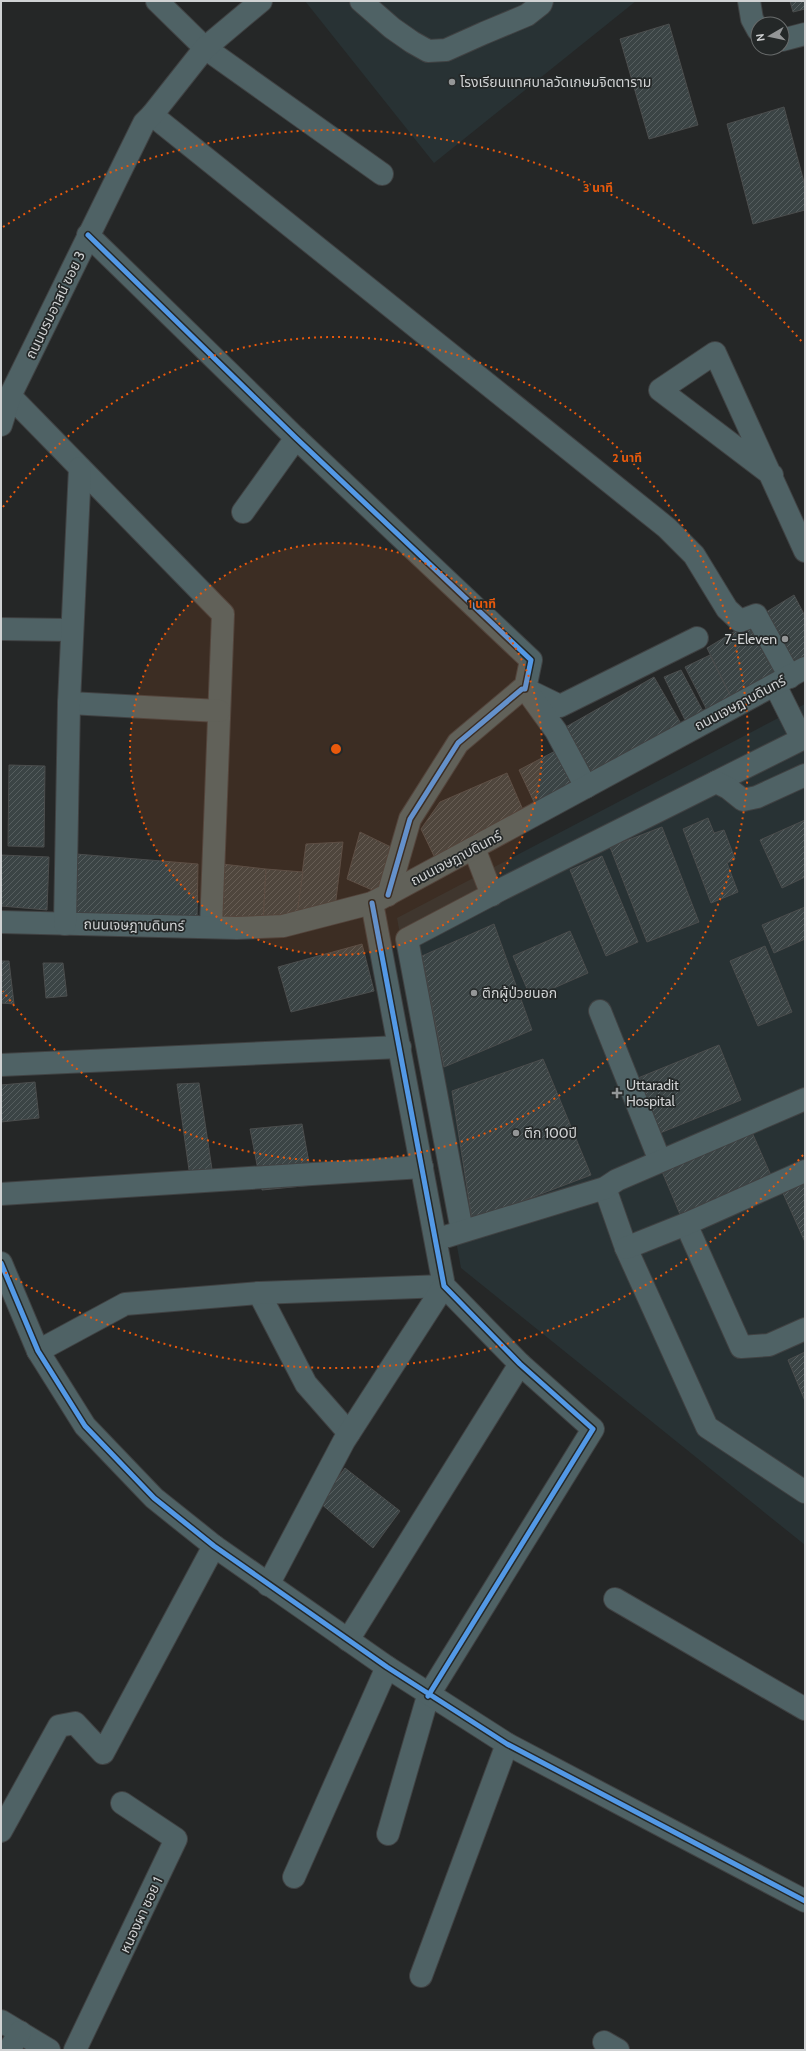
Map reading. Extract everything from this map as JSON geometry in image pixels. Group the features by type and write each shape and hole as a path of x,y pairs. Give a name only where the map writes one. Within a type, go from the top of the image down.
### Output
{"street":[{"path":"157,1 204,48 382,174"},
{"name":"ถนนบรมอาสน์ ฃอย 3","path":"1,425 10,396 144,122 152,115 204,48 261,1"},
{"path":"361,1 392,28 428,51 446,50 527,15 541,4 542,1"},
{"path":"749,1 752,16"},
{"path":"790,38 805,34"},
{"path":"152,115 667,528 694,555 728,609 740,621 756,615 795,676 802,739 407,939 462,1231"},
{"path":"88,236 296,438 531,660 525,689 556,731 586,787"},
{"path":"772,475 660,390 715,353 772,475 805,551"},
{"path":"10,396 223,614 211,927"},
{"path":"243,512 296,438"},
{"path":"65,924 69,703 80,468"},
{"path":"1,629 72,630"},
{"path":"388,1834 428,1696 593,1429 520,1364 444,1286 384,963 380,899 410,819 458,743 522,689 525,689 560,706 698,638"},
{"name":"ถนนเจษฎาบดินทร์","path":"1,922 211,927 282,926 325,917 380,899 795,676"},
{"path":"69,703 219,710"},
{"path":"716,782 728,788 743,800 757,797 805,775"},
{"path":"474,848 492,895"},
{"path":"384,963 409,955"},
{"path":"600,1010 660,1161"},
{"path":"1,1065 400,1047"},
{"path":"436,1240 605,1188 617,1180 805,1099"},
{"path":"1,1194 422,1167"},
{"path":"626,1248 686,1224 805,1171"},
{"path":"605,1188 626,1248 707,1427 805,1492"},
{"path":"686,1224 741,1347 769,1345 805,1329"},
{"path":"1,1263 38,1351 85,1426 154,1498 214,1546 428,1696 507,1744 805,1901"},
{"path":"38,1351 125,1304 259,1294 444,1286"},
{"path":"268,1585 349,1433 444,1286"},
{"path":"259,1294 306,1384 349,1433"},
{"path":"348,1640 520,1364"},
{"path":"1,1831 59,1726 75,1723 103,1753 214,1546"},
{"path":"615,1599 805,1709"},
{"path":"294,1877 387,1667"},
{"path":"421,1976 507,1744"},
{"name":"หนองผา ซอย 1","path":"76,2050 176,1839 122,1803"},
{"path":"1,2021 14,2041 49,2050"}],"shaded area":[{"name":"โรงเรียนแทศบาลวัดเกษมจิตตาราม","path":"305,1 636,1 434,163"},
{"name":"Uttaradit Hospital","path":"805,704 805,1545 461,1268 397,918"}],"building":[{"path":"790,1 805,1 805,9 793,12"},
{"path":"669,24 698,125 649,139 620,39"},
{"path":"784,107 805,186 805,210 753,224 727,124"},
{"name":"7-Eleven","path":"794,595 805,616 805,659 781,673 755,619"},
{"path":"755,619 781,673 733,701 707,648"},
{"path":"710,655 733,701 709,714 685,667"},
{"path":"681,670 705,715 687,724 664,677"},
{"path":"654,677 683,727 589,778 564,728"},
{"path":"559,749 577,783 535,804 519,770"},
{"path":"9,765 45,766 44,847 8,846"},
{"path":"507,773 523,810 434,856 421,829 440,802"},
{"path":"708,818 714,833 724,830 735,859 727,863 738,892 711,903 683,829"},
{"path":"805,820 805,877 782,888 760,840"},
{"path":"662,827 699,922 647,942 610,847"},
{"path":"360,832 395,849 379,893 347,879"},
{"path":"343,842 335,908 296,920 306,844"},
{"path":"76,854 198,864 197,919 74,913"},
{"path":"1,855 49,857 47,910 1,906"},
{"path":"602,856 638,942 606,956 570,870"},
{"path":"222,864 266,869 263,923 218,923"},
{"path":"266,869 303,872 296,920 263,923"},
{"path":"805,907 805,939 774,953 762,925"},
{"name":"ตึกผู้ป่วยนอก","path":"494,924 532,1030 444,1067 422,956"},
{"path":"570,931 588,973 531,998 513,956"},
{"path":"362,944 374,991 291,1012 278,967"},
{"path":"765,946 792,1012 758,1026 730,961"},
{"path":"1,961 9,961 14,1004 1,1003"},
{"path":"43,963 63,963 67,996 46,998"},
{"path":"719,1045 741,1100 660,1133 638,1078"},
{"name":"ตึก 100ปี","path":"543,1059 591,1175 472,1220 452,1091"},
{"path":"35,1082 39,1118 1,1122 1,1085"},
{"path":"199,1083 213,1176 190,1177 177,1084"},
{"path":"302,1124 313,1185 262,1190 250,1129"},
{"path":"751,1130 773,1180 682,1219 661,1169"},
{"path":"805,1181 805,1242 782,1191"},
{"path":"805,1352 805,1401 788,1360"},
{"path":"345,1468 400,1511 373,1548 320,1503"}],"cycle path":[{"path":"88,235 296,438 531,660 525,689 522,689 458,743 410,819 388,895"},
{"path":"372,903 444,1286 520,1364 593,1429 428,1696"},
{"path":"1,1263 38,1351 85,1426 154,1498 214,1546 387,1667 507,1744 805,1901"}],"place":[{"name":"โรงเรียนแทศบาลวัดเกษมจิตตาราม","path":"452,82"},
{"name":"7-Eleven","path":"785,639"},
{"name":"ตึกผู้ป่วยนอก","path":"474,993"},
{"name":"Uttaradit Hospital","path":"617,1093"},
{"name":"ตึก 100ปี","path":"516,1133"}]}
